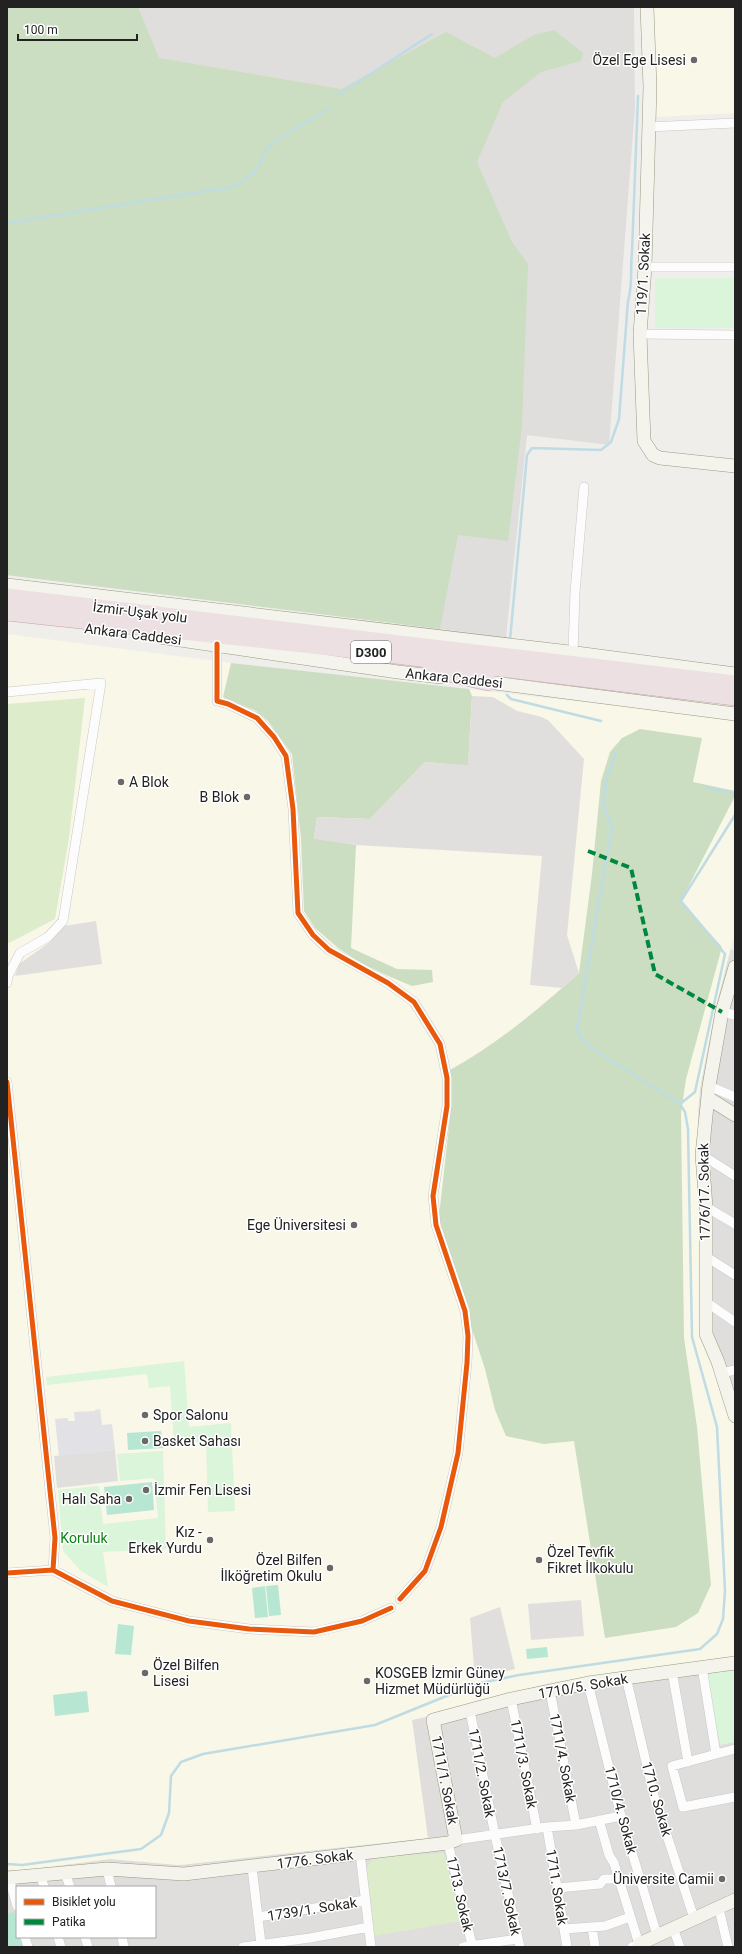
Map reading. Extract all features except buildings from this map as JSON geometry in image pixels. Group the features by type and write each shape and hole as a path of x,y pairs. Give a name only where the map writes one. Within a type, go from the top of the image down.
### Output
{"highway":[{"name":"İzmir-Uşak yolu","path":"7,597 274,628"},
{"name":"Ankara Caddesi","path":"7,612 339,648 735,697"},
{"path":"274,628 344,624"},
{"name":"Ankara Caddesi","path":"274,628 735,684"},
{"path":"339,648 488,682"}],"street":[{"name":"119/1. Sokak","path":"647,7 650,86 645,267 640,334 642,430 644,442 653,455 660,458 735,466"},
{"path":"648,127 735,123"},
{"path":"645,267 735,267"},
{"path":"640,334 735,335"},
{"path":"573,652 575,592 584,487"},
{"path":"7,585 344,624 573,652 735,674"},
{"name":"Ankara Caddesi","path":"7,620 217,644 398,672 488,682 735,714"},
{"path":"217,644 217,701 228,704 257,718 274,738 286,756 294,824 298,913 313,934 329,950 388,983 414,1002 440,1044 447,1078 447,1106 433,1196 436,1225 465,1311 468,1336 467,1363 458,1453 441,1528 425,1571 400,1599"},
{"path":"7,692 102,683 63,921 48,937 20,953 8,976 7,983"},
{"name":"1776/17. Sokak","path":"735,967 722,1012 708,1092 702,1155 706,1208 706,1334 735,1416"},
{"path":"722,1012 735,1015"},
{"path":"7,1082 55,1538 53,1570"},
{"path":"708,1092 735,1097"},
{"path":"708,1092 735,1115"},
{"path":"702,1155 735,1176"},
{"path":"706,1208 735,1224"},
{"path":"705,1256 735,1275"},
{"path":"706,1302 735,1322"},
{"path":"721,1373 735,1370"},
{"path":"7,1573 53,1570 112,1601 189,1621 249,1629 314,1632 362,1621 390,1608"},
{"name":"1710/5. Sokak","path":"433,1720 512,1699 588,1683 735,1663"},
{"path":"702,1667 716,1754"},
{"path":"672,1671 688,1762"},
{"name":"1710. Sokak","path":"626,1677 654,1796 694,1918"},
{"name":"1710/4. Sokak","path":"588,1683 621,1816 657,1935"},
{"name":"1711/4. Sokak","path":"550,1691 576,1825"},
{"name":"1711/3. Sokak","path":"512,1699 537,1829"},
{"name":"1711/2. Sokak","path":"470,1710 495,1835"},
{"name":"1711/1. Sokak","path":"433,1720 452,1841"},
{"path":"735,1749 672,1766 683,1807 735,1797"},
{"name":"1776. Sokak","path":"8,1878 43,1882 65,1873 107,1869 184,1874 252,1867 547,1827 576,1825 621,1816"},
{"path":"599,1820 630,1917 637,1946 657,1935 735,1900"},
{"name":"1711. Sokak","path":"547,1827 567,1947"},
{"name":"1713/7. Sokak","path":"495,1835 518,1943"},
{"name":"1713. Sokak","path":"452,1841 468,1946"},
{"path":"360,1853 371,1947"},
{"path":"252,1867 261,1944"},
{"path":"107,1869 111,1886"},
{"path":"65,1873 70,1886"},
{"path":"8,1878 16,1903"},
{"path":"558,1888 600,1884 604,1879 617,1879"},
{"name":"1739/1. Sokak","path":"258,1917 365,1900"},
{"path":"714,1909 720,1913 728,1947"},
{"path":"564,1930 605,1926 630,1917"},
{"path":"243,1947 310,1938 369,1927"},
{"path":"592,1927 595,1947"},
{"path":"673,1928 680,1947"},
{"path":"468,1946 518,1943"}],"shaded area":[{"path":"7,7 634,7 635,108 609,445 527,435 506,637 7,575"},
{"name":"Özel Ege Lisesi","path":"652,7 735,7 735,113 654,117"},
{"name":"Ege Üniversitesi","path":"7,634 231,663 735,719 735,932 715,1010 700,1088 698,1114 704,1336 734,1424 735,1658 551,1682 412,1720 428,1838 179,1865 110,1859 18,1871 7,1870"},
{"path":"472,696 493,697 517,711 542,717 549,721 584,759 567,935 579,973 562,988 530,985 542,856 356,845 314,839 317,817 370,819 425,762 468,765"},
{"path":"96,921 102,964 15,976 19,964 50,942 64,926"},
{"path":"730,949 735,951 735,1417 704,1336 698,1114 700,1088 715,1010"},
{"path":"100,1409 102,1425 112,1424 115,1450 59,1456 55,1419 68,1418 68,1421 75,1421 74,1412 95,1411"},
{"path":"115,1450 118,1481 57,1488 54,1456"},
{"path":"581,1600 584,1636 531,1640 528,1604"},
{"path":"500,1607 515,1669 475,1679 470,1618"},
{"path":"735,1658 735,1947 7,1947 7,1870 110,1859 179,1865 427,1838 412,1720"}],"green space":[{"path":"7,7 138,7 159,58 341,89 446,32 495,58 534,35 554,30 583,53 581,61 541,72 503,102 477,162 512,242 528,264 522,426 508,541 458,535 440,629 7,575"},
{"path":"655,278 735,278 735,328 655,328"},
{"path":"231,663 469,689 472,696 468,766 425,762 370,819 317,817 314,838 356,845 351,948 397,969 432,970 433,982 412,986 361,963 338,948 315,928 304,911 301,839 292,754 268,721 256,711 223,697"},
{"path":"85,698 69,838 55,919 7,944 7,704"},
{"path":"640,729 702,738 693,782 735,791 735,796 681,901 722,947 686,1079 681,1113 684,1338 697,1427 711,1585 698,1613 676,1627 605,1638 574,1441 544,1444 506,1436 495,1410 485,1369 438,1225 452,1100 450,1070 484,1049 517,1025 549,1000 579,973 592,874 601,781 610,752 622,738"},
{"path":"184,1361 189,1427 231,1423 235,1511 208,1512 206,1442 174,1443 170,1386 149,1388 147,1374 47,1385 46,1377"},
{"name":"Basket Sahası","path":"161,1431 163,1448 128,1450 127,1433"},
{"name":"Koruluk","path":"163,1451 166,1549 103,1552 108,1587 81,1571 63,1551 58,1490 99,1486 103,1524 158,1518 154,1478 120,1481 117,1454"},
{"name":"Halı Saha","path":"152,1482 154,1510 107,1515 104,1487"},
{"path":"278,1585 281,1615 269,1616 266,1586"},
{"path":"265,1586 268,1617 255,1618 252,1588"},
{"path":"118,1624 134,1626 131,1655 115,1654"},
{"path":"547,1647 548,1657 527,1659 526,1649"},
{"path":"735,1668 735,1742 720,1745 705,1670"},
{"path":"87,1691 89,1712 55,1716 53,1695"},
{"path":"444,1853 461,1921 374,1936 366,1868 374,1857"},
{"path":"14,1912 16,1921 16,1938 20,1938 23,1947 7,1947 7,1914"}],"waterway":[{"path":"338,95 432,34"},
{"path":"510,640 527,455 532,448 601,450 611,442 619,419 628,301 631,283 638,96"},
{"path":"7,223 219,190 238,184 254,171 260,164 267,149 275,142 328,109"},
{"path":"507,695 511,699 601,721"},
{"path":"7,1864 22,1865 141,1849 161,1835 169,1813 171,1776 181,1762 203,1754 375,1725 476,1684 519,1675 700,1649 717,1634 723,1619 725,1591 717,1427 692,1337 688,1129 685,1112 680,1104 587,1045 581,1038 577,1029 612,827 603,806 607,777 616,753"},
{"path":"706,787 735,794"},
{"path":"680,1104 695,1092 725,954 681,901 735,815"}],"marked path":[{"path":"588,851 631,868 655,974 722,1012"}],"cycle path":[{"path":"217,644 217,701 228,704 257,718 274,737 286,756 293,809 298,913 313,935 329,950 388,983 414,1002 440,1044 447,1078 447,1106 433,1196 436,1225 465,1311 468,1336 467,1363 458,1453 441,1527 425,1571 400,1599"},
{"path":"7,1082 55,1538 53,1570"},
{"path":"7,1573 53,1570 112,1601 189,1621 249,1629 314,1632 362,1621 391,1608"}],"place":[{"name":"Özel Ege Lisesi","path":"694,60"},
{"name":"A Blok","path":"121,782"},
{"name":"B Blok","path":"247,797"},
{"name":"Ege Üniversitesi","path":"354,1225"},
{"name":"Spor Salonu","path":"145,1415"},
{"name":"Basket Sahası","path":"145,1441"},
{"name":"İzmir Fen Lisesi","path":"146,1490"},
{"name":"Halı Saha","path":"129,1499"},
{"name":"Kız - Erkek Yurdu","path":"210,1540"},
{"name":"Özel Tevfik Fikret İlkokulu","path":"539,1560"},
{"name":"Özel Bilfen İlköğretim Okulu","path":"330,1568"},
{"name":"Özel Bilfen Lisesi","path":"145,1673"},
{"name":"KOSGEB İzmir Güney Hizmet Müdürlüğü","path":"367,1681"},
{"name":"Üniversite Camii","path":"722,1879"}]}
